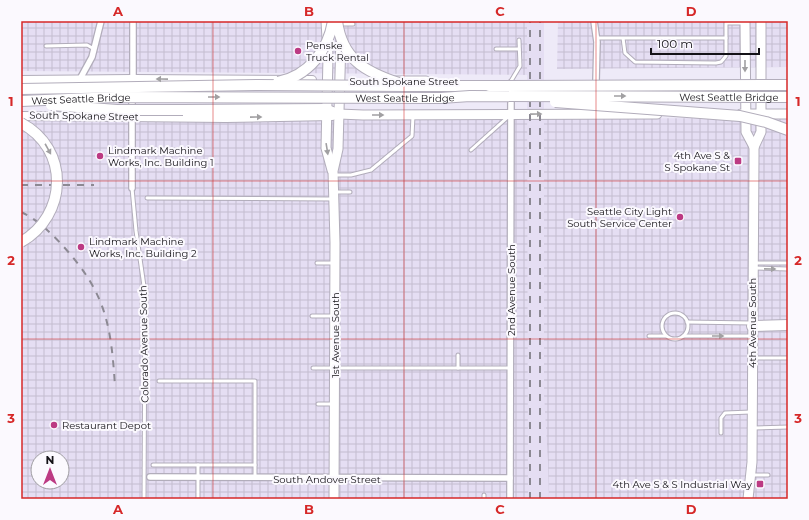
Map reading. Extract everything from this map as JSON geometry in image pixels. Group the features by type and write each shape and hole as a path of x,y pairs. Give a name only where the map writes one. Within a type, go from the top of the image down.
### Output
{"highway":[{"path":"258,85 287,80 308,68 324,48 332,30 338,22"},
{"path":"338,22 344,46 352,58 361,67 379,76 408,86"},
{"path":"21,83 56,83"},
{"name":"West Seattle Bridge","path":"21,89 56,83 408,86 788,84"},
{"name":"West Seattle Bridge","path":"21,102 116,97 788,97"},
{"path":"441,98 469,102 556,102 719,114 755,119 788,130"},
{"path":"21,102 117,110 222,110 326,113"},
{"path":"21,123 40,137 50,152 56,168 57,186 54,204 46,220 35,233 21,242"},
{"path":"752,328 788,325"}],"main road":[{"name":"1st Avenue South","path":"326,21 326,148 333,173"},
{"name":"4th Avenue South","path":"748,499 751,475 752,428 754,147 761,132 762,114 761,21"},
{"name":"1st Avenue South","path":"334,499 335,263 333,173 338,149 340,81 338,22"},
{"name":"4th Avenue South","path":"745,22 746,132 754,147"},
{"name":"South Spokane Street","path":"21,80 56,83 80,79 178,77 340,81 788,84"},
{"path":"178,77 178,117"},
{"path":"569,82 569,114"},
{"path":"596,82 596,114"},
{"path":"56,83 56,116"},
{"name":"South Spokane Street","path":"21,116 178,117 326,113 414,115 788,114"}],"street":[{"path":"80,79 94,49 101,21"},
{"name":"Colorado Avenue South","path":"132,188 133,21"},
{"path":"596,22 596,82"},
{"name":"2nd Avenue South","path":"510,499 511,82"},
{"name":"South Andover Street","path":"147,477 334,479 510,478"}],"lane":[{"path":"338,22 353,24"},
{"path":"623,38 625,53 635,62 716,63 721,62 726,56 726,23 745,22"},
{"path":"597,38 726,38"},
{"path":"511,82 520,66 519,40"},
{"path":"46,46 87,45 94,49"},
{"path":"496,49 519,49"},
{"path":"471,150 511,114"},
{"path":"333,173 351,175 371,170 412,136 414,115"},
{"name":"Colorado Avenue South","path":"132,188 136,231 145,293 147,477 144,499"},
{"path":"147,198 333,195 350,192"},
{"path":"317,263 335,263"},
{"path":"753,266 788,263"},
{"path":"753,266 788,269"},
{"path":"666,336 662,328 663,320 666,316 675,313 679,314 687,322 752,328"},
{"path":"312,316 335,316"},
{"path":"683,336 687,329 687,322"},
{"path":"649,336 666,336 676,339 683,336 752,328"},
{"path":"458,354 458,368"},
{"path":"752,358 788,358"},
{"path":"313,368 511,368"},
{"path":"159,381 255,381 255,478"},
{"path":"318,404 335,404"},
{"path":"721,433 721,418 725,413 752,412"},
{"path":"752,428 788,427"},
{"path":"198,465 198,499"},
{"path":"153,466 255,465"},
{"path":"751,475 768,475"}],"shaded area":[{"path":"21,21 529,21 530,75 21,71"},
{"path":"527,21 544,21 544,394 549,499 528,499"},
{"path":"558,21 788,21 788,67 557,69"},
{"path":"21,114 346,119 788,118 788,499 21,499"}],"railway":[{"path":"530,21 530,499"},
{"path":"540,21 540,499"},
{"path":"21,185 94,185"},
{"path":"21,212 49,232 63,246 89,279 104,311 108,327 115,386"}],"place":[{"name":"Penske Truck Rental","path":"298,51"},
{"name":"Lindmark Machine Works, Inc. Building 1","path":"100,156"},
{"name":"4th Ave S & S Spokane St","path":"738,161"},
{"name":"Seattle City Light South Service Center","path":"680,217"},
{"name":"Lindmark Machine Works, Inc. Building 2","path":"81,247"},
{"name":"Restaurant Depot","path":"54,425"},
{"name":"4th Ave S & S Industrial Way","path":"760,484"}]}
